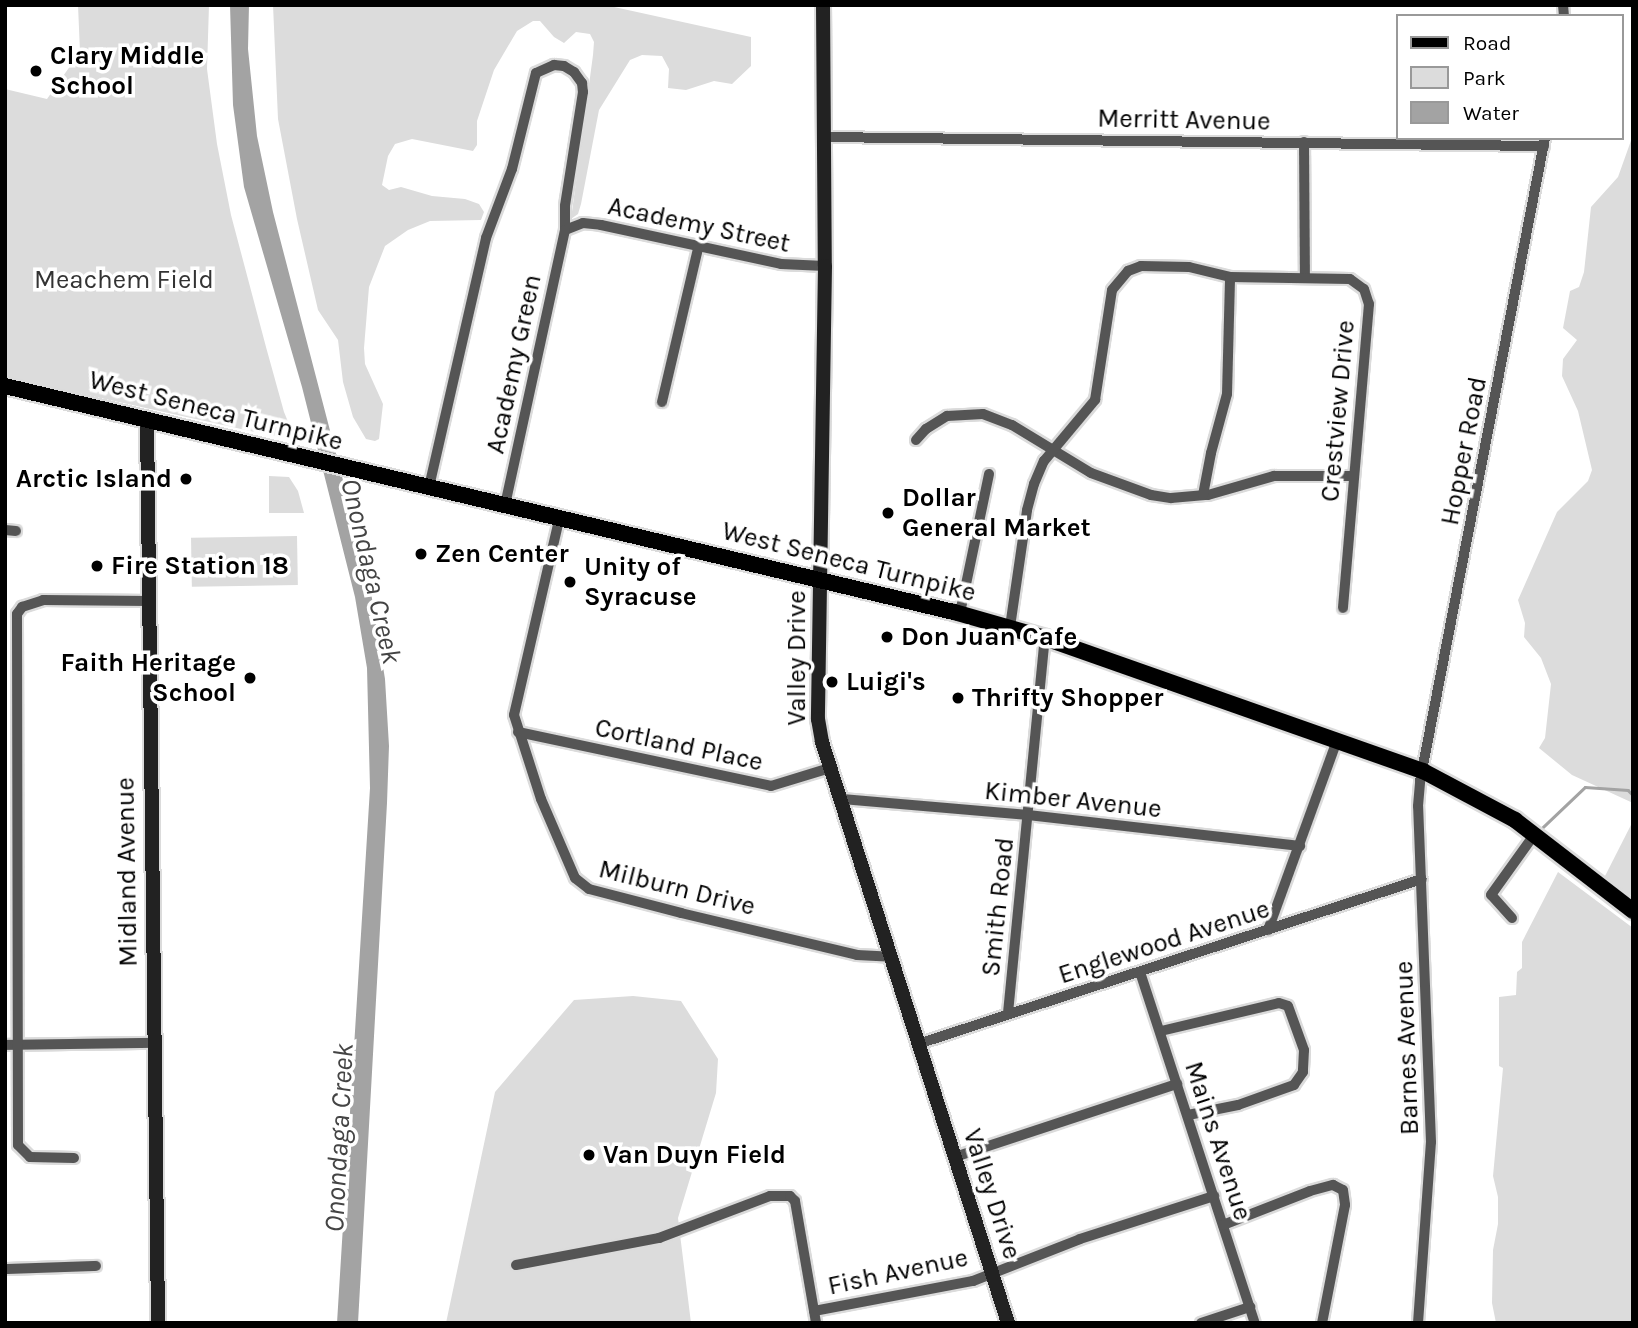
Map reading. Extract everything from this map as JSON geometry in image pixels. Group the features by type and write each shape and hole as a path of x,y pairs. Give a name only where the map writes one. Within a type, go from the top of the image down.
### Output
{"main road":[{"name":"Valley Drive","path":"823,5 825,266 818,719 830,768 1008,1323"},
{"name":"West Seneca Turnpike","path":"5,386 559,520 960,613 1045,638 1423,771 1490,806 1534,835 1633,911"},
{"name":"Midland Avenue","path":"147,420 158,1323"}],"street":[{"name":"Academy Green","path":"429,487 486,238 512,169 536,73 554,65 564,66 574,72 582,83 583,92 565,206 565,230 505,506"},
{"name":"Merritt Avenue","path":"823,137 1545,142"},
{"path":"1010,627 1027,510 1044,461 1095,400 1112,290 1122,276 1141,266 1188,267 1230,277 1305,278 1304,142"},
{"name":"Hopper Road","path":"1423,771 1545,142"},
{"name":"Academy Street","path":"565,230 583,223 601,225 781,264 825,266"},
{"path":"662,402 698,248"},
{"path":"1203,495 1227,394 1230,277"},
{"name":"Crestview Drive","path":"1305,278 1356,281 1364,289 1368,304 1343,608"},
{"path":"916,440 926,429 947,416 983,414 1012,425 1091,473 1151,495 1171,498 1203,495 1274,476 1354,476"},
{"path":"960,613 989,474"},
{"name":"Milburn Drive","path":"559,520 514,716 541,799 575,878 589,890 857,955 891,957"},
{"path":"74,1158 30,1157 20,1150 16,648 20,609 43,600 149,601"},
{"name":"Smith Road","path":"1008,1013 1045,638"},
{"name":"Cortland Place","path":"518,732 771,786 830,768"},
{"path":"1268,930 1337,740"},
{"name":"Barnes Avenue","path":"1418,1323 1431,1142 1418,806 1423,771"},
{"name":"Kimber Avenue","path":"842,799 1028,815 1300,846"},
{"path":"1512,918 1490,895 1534,835"},
{"name":"Englewood Avenue","path":"918,1044 1422,879"},
{"name":"Mains Avenue","path":"1140,972 1255,1323"},
{"path":"1161,1031 1279,1003 1288,1006 1304,1051 1303,1072 1294,1085 1238,1105 1188,1115"},
{"path":"5,1045 153,1043"},
{"path":"955,1157 1177,1084"},
{"path":"1223,1225 1310,1191 1333,1185 1343,1189 1343,1216 1322,1323"},
{"path":"516,1265 659,1238 770,1196 790,1196 795,1201 816,1323"},
{"name":"Fish Avenue","path":"814,1311 956,1286 991,1271 1214,1196"},
{"path":"5,1269 96,1266"},
{"path":"1201,1323 1250,1307"}],"green space":[{"name":"Meachem Field","path":"78,5 209,5 207,69 217,144 231,215 284,412 296,441 5,377 5,89 47,99 80,52"},
{"path":"273,5 605,5 751,37 751,66 732,84 714,81 686,90 668,88 669,69 662,56 642,55 630,60 599,110 581,204 578,214 571,219 593,55 594,42 590,34 576,32 564,43 554,37 540,21 533,21 517,31 494,70 477,121 477,145 473,151 412,139 395,144 388,156 382,185 389,190 401,187 432,196 465,199 479,204 484,212 481,220 430,221 408,230 385,246 369,287 364,348 365,364 383,404 379,439 375,441 366,439 353,417 343,382 338,340 318,310 278,119"},
{"path":"1633,135 1633,803 1572,775 1539,748 1545,738 1551,684 1541,658 1524,637 1525,623 1518,600 1557,512 1588,481 1592,470 1578,411 1562,376 1563,359 1577,340 1563,328 1570,291 1579,287 1584,272 1591,207 1618,177"},
{"path":"269,476 289,477 298,491 304,513 269,513"},
{"path":"297,536 298,585 192,587 191,538"},
{"path":"1633,821 1633,897 1604,878"},
{"path":"1558,872 1633,928 1633,1323 1496,1323 1492,1303 1493,1250 1498,1224 1498,1197 1493,1176 1503,1068 1499,1066 1499,997 1516,995 1517,972 1522,968 1522,942"},
{"name":"Van Duyn Field","path":"633,996 681,1001 718,1059 716,1093 678,1218 691,1323 446,1323 495,1092 574,1000"}],"water":[{"path":"230,5 249,5 248,49 257,136 273,212 369,580 385,679 389,746 387,803 358,1323 337,1323 370,788 367,668 355,597 302,387 244,187 233,105"}],"waterway":[{"path":"1542,828 1585,787 1628,790 1633,795"}],"place":[{"name":"Clary Middle School","path":"36,71"},
{"name":"Arctic Island","path":"186,479"},
{"name":"Dollar General Market","path":"888,513"},
{"name":"Zen Center","path":"421,554"},
{"name":"Fire Station 18","path":"97,566"},
{"name":"Unity of Syracuse","path":"570,582"},
{"name":"Don Juan Cafe","path":"887,637"},
{"name":"Faith Heritage School","path":"250,678"},
{"name":"Luigi's","path":"832,682"},
{"name":"Thrifty Shopper","path":"958,698"},
{"name":"Van Duyn Field","path":"589,1155"}],"water label":[{"name":"Onondaga Creek","path":"371,571"},
{"name":"Onondaga Creek","path":"339,1138"}]}
